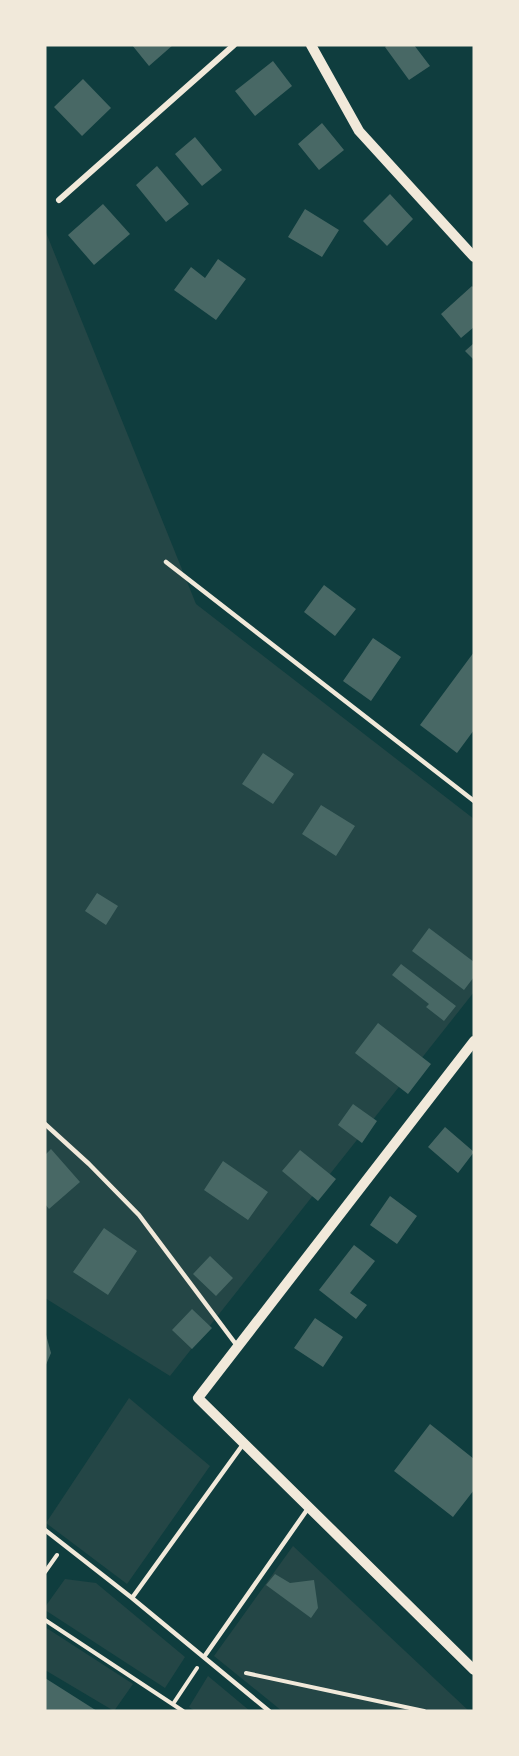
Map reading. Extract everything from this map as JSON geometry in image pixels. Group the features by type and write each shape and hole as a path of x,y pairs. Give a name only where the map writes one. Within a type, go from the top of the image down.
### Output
{"street":[{"path":"59,200 234,45"},
{"path":"311,45 359,132 474,256"},
{"path":"474,1041 198,1398 474,1670"}],"lane":[{"path":"166,562 474,801"},
{"path":"45,1124 89,1164 139,1215 238,1347"},
{"path":"132,1598 244,1443"},
{"path":"204,1657 309,1508"},
{"path":"45,1530 269,1711"}],"path":[{"path":"45,1572 64,1544"},
{"path":"45,1620 183,1711"},
{"path":"173,1704 204,1657"},
{"path":"216,1667 424,1711"}],"shaded area":[{"path":"45,230 196,604 474,819 474,992 170,1376 45,1298"},
{"path":"129,1398 210,1466 127,1584 46,1523"},
{"path":"293,1546 469,1711 282,1711 214,1656"},
{"path":"65,1579 96,1583 185,1657 165,1688 45,1610"},
{"path":"45,1627 133,1684 114,1711 45,1670"},
{"path":"208,1676 250,1711 195,1711 189,1707"}],"building":[{"path":"132,45 173,45 149,66"},
{"path":"387,45 414,45 430,66 409,80 385,47"},
{"path":"273,61 292,86 255,116 235,91"},
{"path":"83,79 111,108 82,136 54,107"},
{"path":"322,123 344,150 319,170 298,144"},
{"path":"195,137 222,170 202,186 175,154"},
{"path":"157,166 189,204 166,222 136,185"},
{"path":"390,194 413,219 387,246 363,221"},
{"path":"103,204 130,234 94,265 68,235"},
{"path":"305,209 339,230 322,257 288,237"},
{"path":"218,259 246,279 216,320 174,290 191,267 205,278"},
{"path":"472,286 474,288 474,327 461,338 441,314"},
{"path":"474,343 474,360 465,351"},
{"path":"324,585 356,609 335,636 304,612"},
{"path":"373,638 401,657 371,701 343,681"},
{"path":"474,652 474,730 457,753 420,725"},
{"path":"263,753 294,774 273,804 242,784"},
{"path":"321,805 355,826 336,856 302,834"},
{"path":"97,893 118,906 106,925 85,911"},
{"path":"429,928 474,962 474,977 464,990 412,951"},
{"path":"401,964 456,1006 444,1021 426,1007 429,1004 392,975"},
{"path":"378,1023 431,1064 408,1094 355,1053"},
{"path":"353,1104 377,1121 362,1143 338,1125"},
{"path":"445,1127 474,1152 458,1173 428,1147"},
{"path":"51,1149 80,1182 49,1209 45,1204 45,1155"},
{"path":"300,1150 336,1179 318,1201 282,1171"},
{"path":"223,1161 268,1192 248,1220 204,1190"},
{"path":"390,1196 417,1216 397,1244 370,1225"},
{"path":"104,1228 137,1251 108,1295 73,1272"},
{"path":"354,1245 375,1261 350,1293 367,1305 356,1319 319,1290"},
{"path":"210,1256 233,1278 216,1296 193,1274"},
{"path":"192,1309 212,1328 192,1349 172,1330"},
{"path":"315,1318 343,1337 323,1367 294,1348"},
{"path":"45,1331 51,1353 45,1367"},
{"path":"430,1424 474,1459 474,1490 453,1517 394,1471"},
{"path":"275,1574 290,1583 314,1580 318,1608 311,1618 266,1585"},
{"path":"45,1678 97,1711 45,1711"}]}
